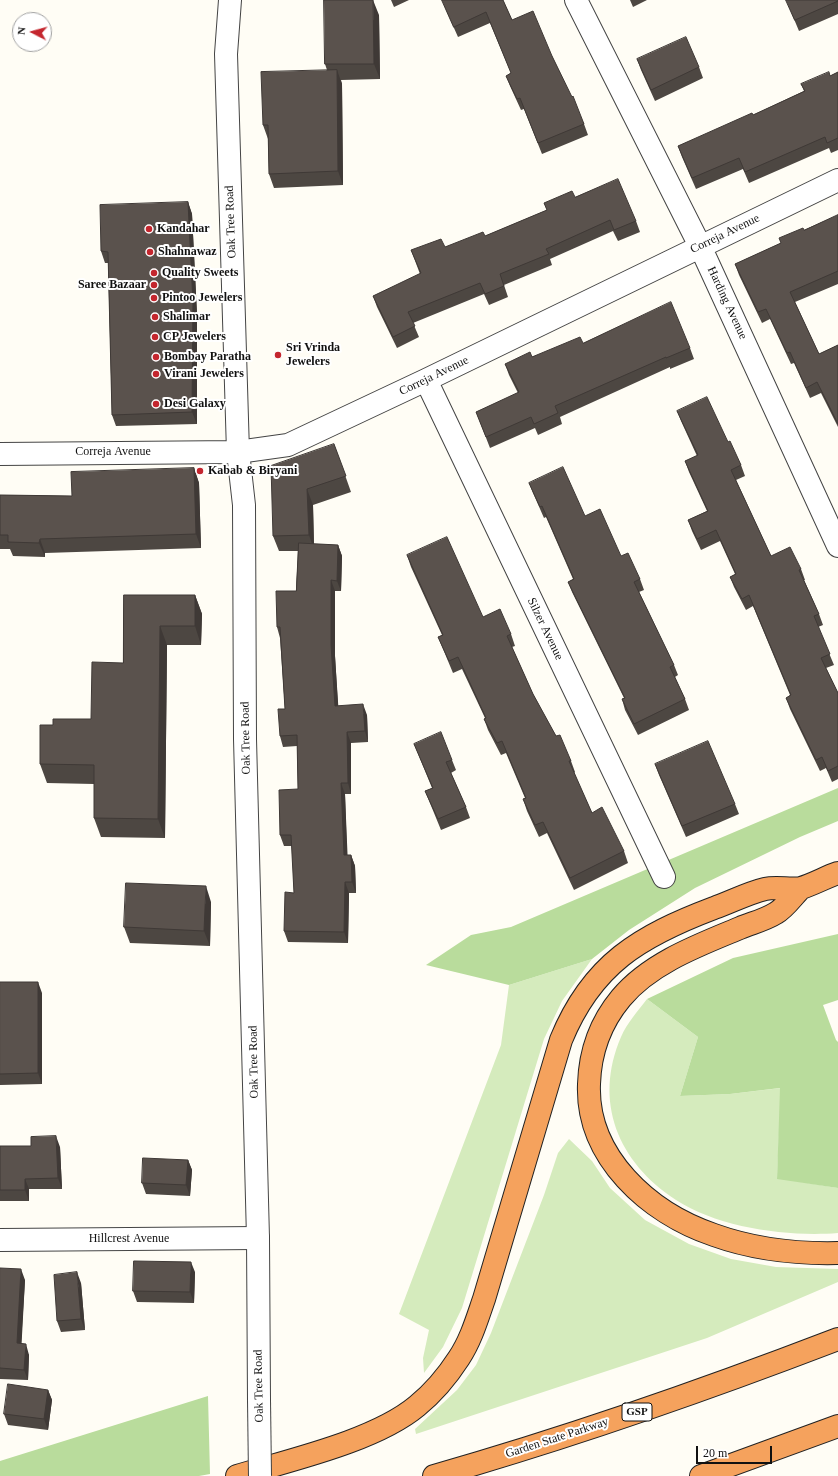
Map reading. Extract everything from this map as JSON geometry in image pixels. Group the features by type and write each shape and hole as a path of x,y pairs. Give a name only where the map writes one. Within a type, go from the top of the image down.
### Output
{"highway":[{"path":"237,1476 333,1446 382,1427 417,1406 433,1390 459,1358 469,1341 484,1299 561,1040 580,1001 606,968 638,944 655,934 695,916 766,888 801,888 838,873"},
{"path":"801,888 777,913 674,958 648,973 621,997 602,1027 591,1059 589,1093 590,1110 602,1144 621,1173 645,1197 676,1218 714,1235 753,1246 796,1251 838,1252"},
{"name":"Garden State Parkway","path":"434,1476 630,1415 717,1385 838,1339"},
{"path":"701,1476 838,1426"}],"street":[{"name":"Oak Tree Road","path":"230,0 226,54 238,452 244,505 246,739 258,1238 260,1476"},
{"name":"Harding Avenue","path":"576,0 700,246 838,546"},
{"name":"Correja Avenue","path":"0,454 238,452 288,445 426,380 838,180"},
{"name":"Silzer Avenue","path":"426,380 664,877"},
{"name":"Hillcrest Avenue","path":"0,1240 258,1238"}],"green space":[{"path":"838,788 838,821 800,837 695,888 629,930 592,959 509,985 426,965 471,935 511,927"},
{"path":"838,934 838,1000 823,1005 838,1042 838,1188 777,1179 780,1088 730,1094 680,1096 698,1037 647,999 733,958"},
{"path":"592,959 562,1001 544,1039 462,1308 443,1347 424,1373 423,1358 429,1330 399,1314 501,1045 509,985"},
{"path":"647,999 698,1037 680,1096 730,1094 781,1088 777,1178 838,1188 838,1233 818,1234 776,1232 733,1224 712,1218 693,1210 676,1200 656,1185 639,1168 626,1149 616,1129 611,1107 610,1085 613,1061 623,1032"},
{"path":"569,1139 592,1161 610,1188 645,1220 689,1244 731,1259 776,1267 838,1269 838,1282 707,1338 416,1434 415,1429 457,1390 476,1365 491,1333 544,1195 558,1153"},
{"path":"208,1396 210,1474 199,1476 0,1476 0,1461"}],"building":[{"path":"324,0 373,0 374,64 325,64"},
{"path":"442,0 503,0 512,20 533,11 552,56 572,97 573,96 584,124 538,143 520,98 517,99 506,76 511,73 486,12 454,27"},
{"path":"786,0 838,0 838,1 795,20"},
{"path":"686,37 699,67 651,90 637,59"},
{"path":"337,70 338,171 269,174 268,125 263,125 261,72"},
{"path":"829,72 830,76 838,72 838,138 827,143 825,137 745,172 739,158 692,178 678,146 752,113 753,115 805,91 801,84"},
{"path":"618,179 636,221 614,230 610,220 546,249 549,254 500,274 504,286 485,294 480,283 408,312 415,326 393,337 373,296 421,273 411,250 441,239 445,247 483,232 485,236 547,210 544,203 572,191 575,197"},
{"path":"188,202 193,303 192,412 112,415 108,252 101,251 100,205"},
{"path":"838,215 838,271 790,292 819,354 838,345 838,424 817,382 806,388 790,352 787,353 766,309 758,312 735,264 781,243 779,238 803,228 804,230"},
{"path":"671,302 690,348 666,357 555,406 558,413 534,424 531,417 486,437 476,412 519,392 505,364 530,352 532,357 580,337 583,343"},
{"path":"707,397 728,442 730,441 741,465 731,470 771,556 790,547 801,569 799,570 819,614 814,616 830,654 821,658 838,693 838,766 828,771 822,757 816,760 786,698 791,695 749,595 742,599 730,577 736,574 716,530 697,539 688,520 708,511 685,461 698,455 677,411"},
{"path":"334,444 346,476 307,489 309,535 273,536 271,466"},
{"path":"563,467 585,516 600,509 621,556 628,553 640,579 634,582 674,665 670,667 685,699 634,724 622,699 625,698 568,582 574,579 542,506 540,507 529,483"},
{"path":"194,468 196,534 40,539 39,543 8,542 8,535 0,535 0,495 72,496 71,472"},
{"path":"447,537 483,617 500,609 511,634 507,636 533,694 556,736 560,735 571,761 569,761 592,813 602,807 624,851 570,878 543,822 535,825 523,799 526,798 502,741 497,743 484,719 486,718 458,657 449,661 438,637 443,635 407,555"},
{"path":"299,543 338,545 337,581 331,580 331,645 335,706 363,704 365,731 347,732 348,783 341,783 344,855 351,855 352,882 345,882 344,932 284,931 285,892 294,893 291,835 280,835 279,790 298,789 297,735 280,736 278,709 285,709 280,627 277,627 276,591 296,591"},
{"path":"124,595 195,595 195,626 160,626 158,819 94,818 94,765 40,764 40,725 53,725 53,719 91,719 92,662 123,663"},
{"path":"441,732 452,760 446,762 466,807 438,819 425,791 433,788 414,744"},
{"path":"708,741 735,804 682,826 655,764"},
{"path":"126,883 206,886 204,931 124,927"},
{"path":"0,982 38,982 38,1073 0,1074"},
{"path":"56,1136 58,1178 25,1179 25,1190 0,1190 0,1146 31,1146 31,1137"},
{"path":"143,1158 188,1160 186,1185 142,1183"},
{"path":"134,1261 191,1262 190,1292 133,1291"},
{"path":"0,1268 21,1269 17,1343 26,1344 24,1370 0,1368"},
{"path":"77,1272 81,1319 57,1321 54,1275"},
{"path":"8,1384 48,1390 44,1419 4,1414"}],"place":[{"name":"Kandahar","path":"149,229"},
{"name":"Shahnawaz","path":"150,252"},
{"name":"Quality Sweets","path":"154,273"},
{"name":"Saree Bazaar","path":"154,285"},
{"name":"Pintoo Jewelers","path":"154,298"},
{"name":"Shalimar","path":"155,317"},
{"name":"CP Jewelers","path":"155,337"},
{"name":"Sri Vrinda Jewelers","path":"278,355"},
{"name":"Bombay Paratha","path":"156,357"},
{"name":"Virani Jewelers","path":"156,374"},
{"name":"Desi Galaxy","path":"156,404"},
{"name":"Kabab & Biryani","path":"200,471"}]}
